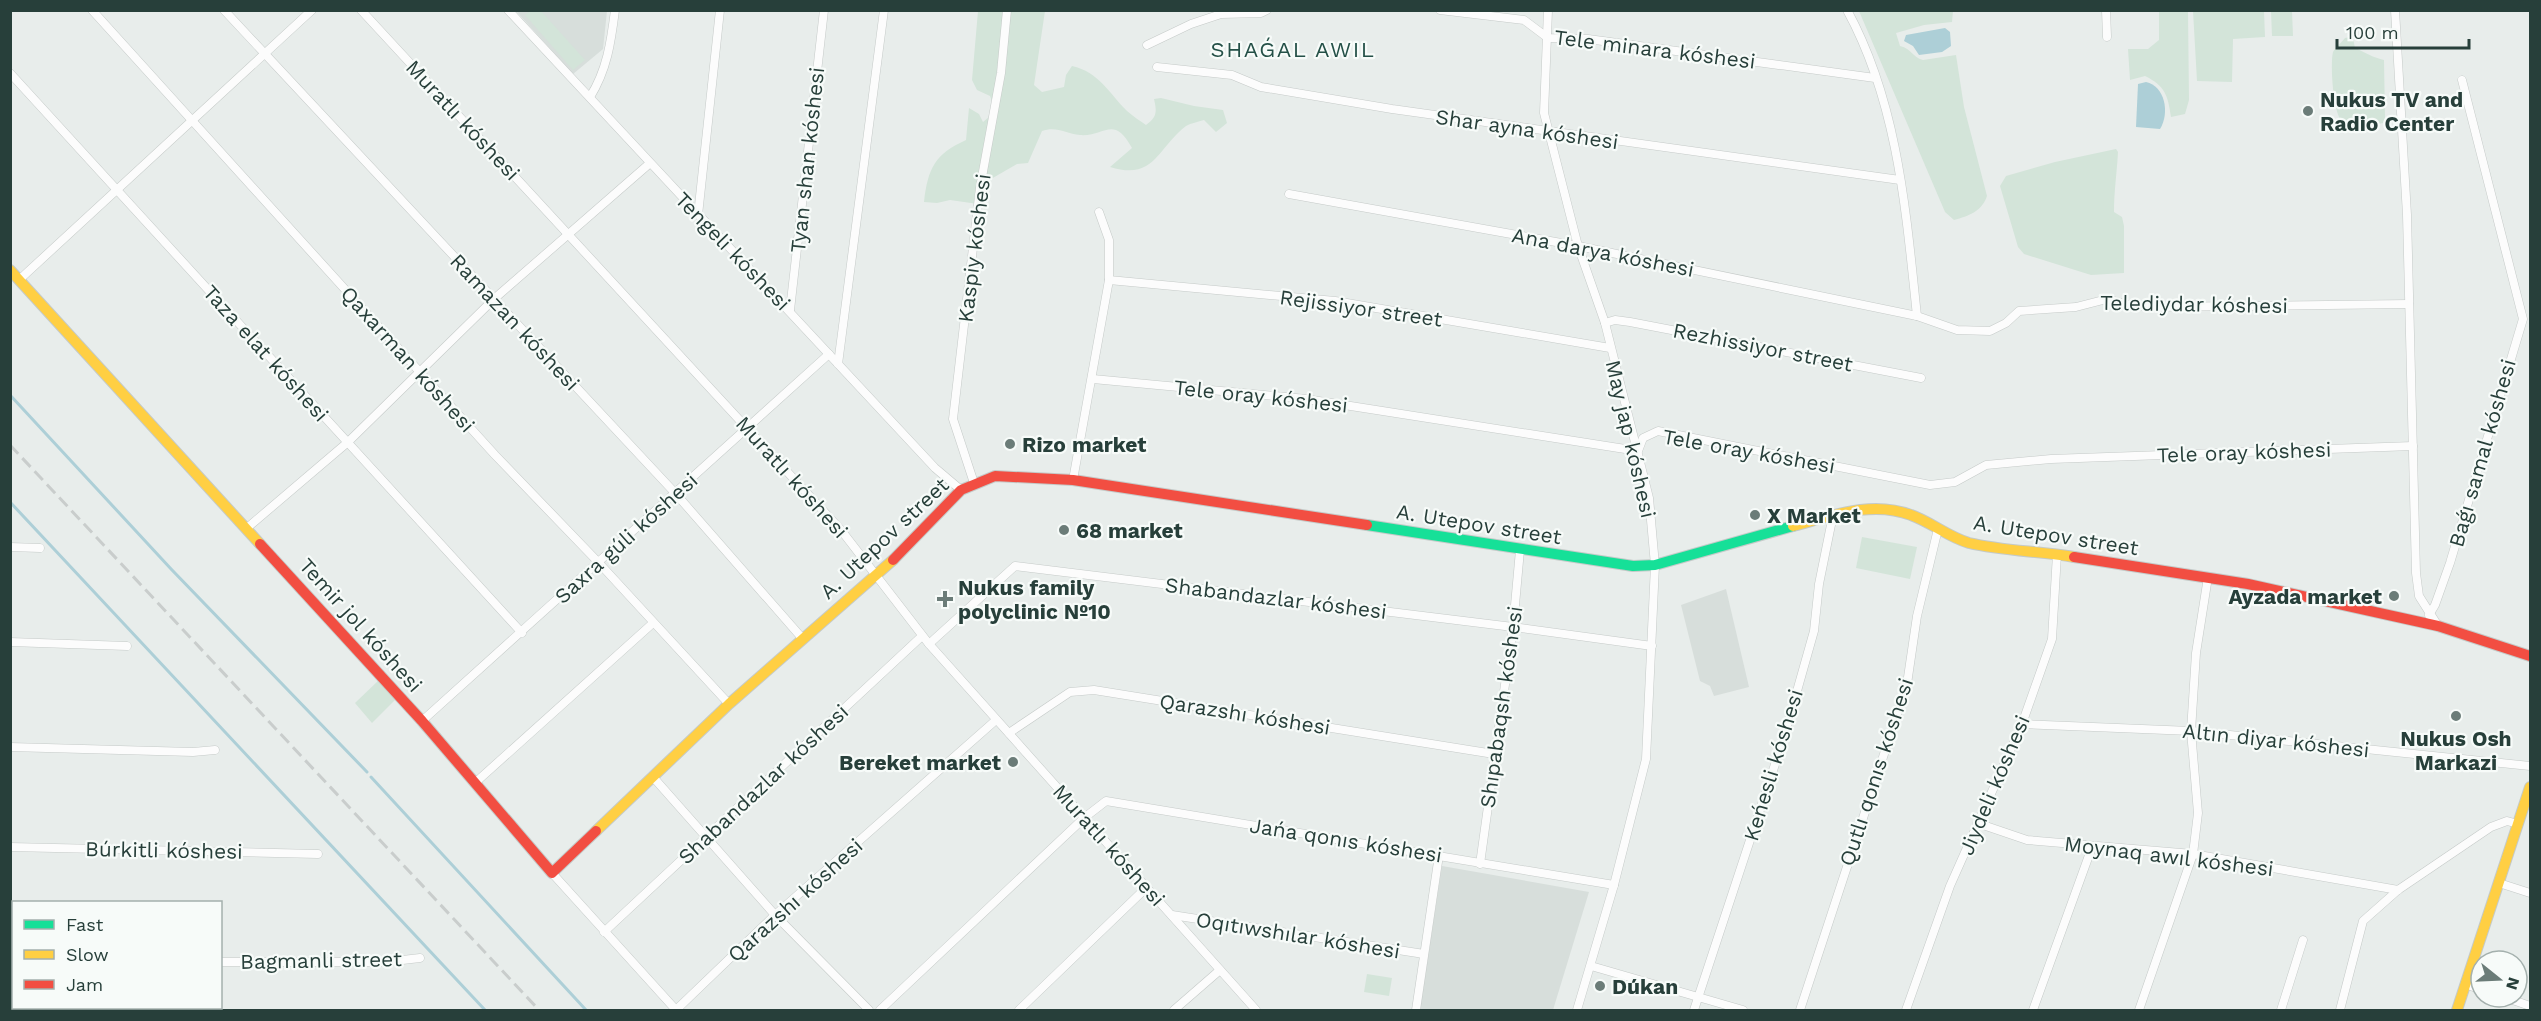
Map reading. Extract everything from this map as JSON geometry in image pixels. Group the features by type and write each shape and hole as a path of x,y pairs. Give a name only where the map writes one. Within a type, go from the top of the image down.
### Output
{"street":[{"name":"Qaxarman kóshesi","path":"92,10 495,455 599,562 729,704"},
{"name":"Ramazan kóshesi","path":"224,10 676,494 802,638"},
{"path":"19,279 312,10"},
{"name":"Muratlı kóshesi","path":"361,10 841,530 922,636 1256,1011"},
{"name":"Tengeli kóshesi","path":"508,10 649,164 790,310 935,468 961,490"},
{"path":"590,98 600,82 610,49 615,10"},
{"path":"698,215 720,10"},
{"name":"Tyan shan kóshesi","path":"790,310 824,10"},
{"path":"838,364 884,10"},
{"name":"Kaspiy kóshesi","path":"974,483 954,418 980,188 1001,73 1006,10"},
{"path":"1147,45 1191,24 1221,14 1261,13 1266,10"},
{"name":"Tele minara kóshesi","path":"1440,10 1524,20 1548,38 1588,39 1875,78"},
{"name":"May jap kóshesi","path":"1548,10 1544,113 1578,246 1605,323 1638,452 1649,498 1655,565 1646,759 1614,885 1577,1011"},
{"path":"1847,10 1856,27 1887,107 1909,240 1917,316"},
{"path":"2106,10 2107,37"},
{"path":"2395,10 2402,110 2416,573 2419,596 2438,626"},
{"name":"Shar ayna kóshesi","path":"1157,67 1232,75 1261,87 1549,133 1900,180"},
{"name":"Taza elat kóshesi","path":"10,73 522,633"},
{"name":"Baǵı samal kóshesi","path":"2429,615 2435,605 2450,563 2523,319 2462,80"},
{"path":"247,528 348,442 494,299 649,164"},
{"name":"Ana darya kóshesi","path":"1289,194 1578,246 1917,316"},
{"path":"1073,480 1109,280 1109,240 1099,212"},
{"name":"Temir jol kóshesi","path":"10,270 422,721 552,873 676,1010"},
{"name":"Rejissiyor street","path":"1109,280 1335,301 1610,348"},
{"name":"Telediydar kóshesi","path":"1917,316 1957,330 1990,331 2006,323 2019,311 2076,307 2107,299 2129,306 2149,307 2409,304"},
{"name":"Rezhissiyor street","path":"1605,323 1615,320 1630,322 1920,378"},
{"name":"Saxra gúli kóshesi","path":"422,721 829,354"},
{"name":"Tele oray kóshesi","path":"1093,379 1306,399 1638,452 1643,438 1658,431 1930,485 1955,482 1986,465 2051,459 2413,446"},
{"name":"A. Utepov street","path":"552,873 729,704 802,638 877,576 910,545 961,490 995,476 1073,480 1633,566 1655,565 1833,515 1869,508 1893,509 1912,515 1959,540 1982,546 2057,554 2248,584 2438,626 2530,656"},
{"name":"Keńesli kóshesi","path":"1694,1011 1784,737 1814,631 1819,584 1833,515"},
{"name":"Qutlı qonıs kóshesi","path":"1800,1011 1907,684 1917,616 1938,529"},
{"path":"10,547 40,548"},
{"name":"Shıpabaqsh kóshesi","path":"1480,864 1513,627 1520,550"},
{"name":"Jiydeli kóshesi","path":"1906,1011 1950,886 2022,724 2052,639 2057,554"},
{"name":"Shabandazlar kóshesi","path":"929,644 1015,566 1652,646"},
{"path":"2139,1011 2193,854 2198,813 2191,731 2196,653 2208,578"},
{"path":"476,782 653,623"},
{"name":"Shabandazlar kóshesi","path":"604,932 922,636"},
{"path":"10,642 128,646"},
{"name":"Qarazshı kóshesi","path":"1009,733 1070,692 1094,690 1494,754"},
{"name":"Qarazshı kóshesi","path":"676,1010 775,915 996,720"},
{"name":"Altın diyar kóshesi","path":"2022,724 2191,731 2530,765"},
{"path":"10,747 193,752 215,750"},
{"path":"653,777 775,915 869,1011"},
{"path":"2457,1011 2530,787"},
{"name":"Jańa qonıs kóshesi","path":"880,1011 1084,818 1106,801 1614,885"},
{"path":"2340,1011 2363,921 2398,890 2496,824 2507,821 2518,824"},
{"name":"Moynaq awıl kóshesi","path":"1977,823 2027,840 2193,854 2398,890"},
{"name":"Búrkitli kóshesi","path":"10,847 318,854"},
{"path":"2033,1011 2092,847"},
{"path":"1416,1011 1439,855"},
{"path":"2499,883 2530,893"},
{"path":"1019,1011 1146,888"},
{"name":"Oqıtıwshılar kóshesi","path":"1172,915 1424,954"},
{"path":"2281,1011 2303,940"},
{"name":"Bagmanli street","path":"222,962 385,962 420,958"},
{"path":"1591,966 1743,1011"},
{"path":"1174,1011 1220,970"}],"shaded area":[{"path":"516,11 607,11 603,49 573,74"},
{"path":"1726,589 1749,687 1714,696 1710,686 1700,681 1681,605"},
{"path":"1442,866 1589,892 1553,1010 1420,1010"}],"green space":[{"path":"530,11 541,11 585,60 573,70 525,15"},
{"path":"978,11 1045,11 1034,85 1042,92 1064,87 1066,75 1072,66 1097,78 1127,111 1146,125 1155,114 1154,99 1161,98 1223,110 1227,123 1216,132 1204,120 1186,126 1154,160 1137,170 1110,167 1132,148 1114,129 1089,135 1057,130 1042,131 1028,163 1017,164 991,179 985,197 978,204 950,200 937,203 924,202 928,180 935,164 947,151 966,140 969,108 979,114 983,122 996,111 990,96 977,90 972,80"},
{"path":"1859,11 1953,11 1952,22 1924,25 1896,33 1900,46 1919,59 1956,55 1964,107 1987,196 1982,206 1965,217 1954,220 1945,212"},
{"path":"2159,11 2188,11 2189,100 2185,114 2171,117 2167,97 2157,84 2145,76 2130,80 2128,49 2148,49 2159,40"},
{"path":"2193,11 2264,11 2265,37 2233,39 2232,82 2197,81"},
{"path":"2271,11 2292,11 2293,36 2272,36"},
{"path":"2345,38 2353,38 2355,48 2384,60 2385,118 2383,123 2351,125 2342,121 2336,109 2332,77 2333,52"},
{"path":"2116,149 2118,152 2114,212 2122,217 2124,226 2124,273 2091,275 2024,254 2018,247 2000,186 2006,176 2055,162"},
{"path":"1862,537 1917,547 1910,579 1856,568"},
{"path":"379,680 395,700 372,723 355,703"},
{"path":"1367,974 1392,978 1389,996 1364,992"}],"water":[{"path":"1945,28 1950,32 1951,46 1942,52 1919,55 1913,46 1904,41 1906,35"},
{"path":"2146,82 2158,89 2164,101 2165,115 2160,129 2136,127 2138,84"}],"waterway":[{"path":"10,395 172,570 367,772"},
{"path":"10,502 485,1010"},
{"path":"371,777 586,1010"}],"railway":[{"path":"10,445 539,1010"}],"traffic: fast":[{"path":"1367,525 1633,566 1655,565 1793,526"}],"traffic: slow":[{"path":"10,270 260,544"},
{"path":"1793,526 1852,511 1881,509 1911,515 1969,543 2074,557"},
{"path":"596,831 729,704 893,560"},
{"path":"2457,1010 2530,787"}],"traffic: jam":[{"path":"893,560 961,490 995,476 1073,480 1367,525"},
{"path":"260,544 422,721 552,873 596,831"},
{"path":"2074,557 2248,584 2438,626 2530,656"}],"place":[{"name":"Nukus TV and Radio Center","path":"2308,111"},
{"name":"Rizo market","path":"1010,444"},
{"name":"X Market","path":"1755,515"},
{"name":"68 market","path":"1064,530"},
{"name":"Ayzada market","path":"2394,596"},
{"name":"Nukus family polyclinic №10","path":"945,599"},
{"name":"Nukus Osh Markazi","path":"2456,716"},
{"name":"Bereket market","path":"1013,762"},
{"name":"Dúkan","path":"1600,986"}],"district":[{"name":"SHAǴAL AWIL","path":"1293,49"}]}
